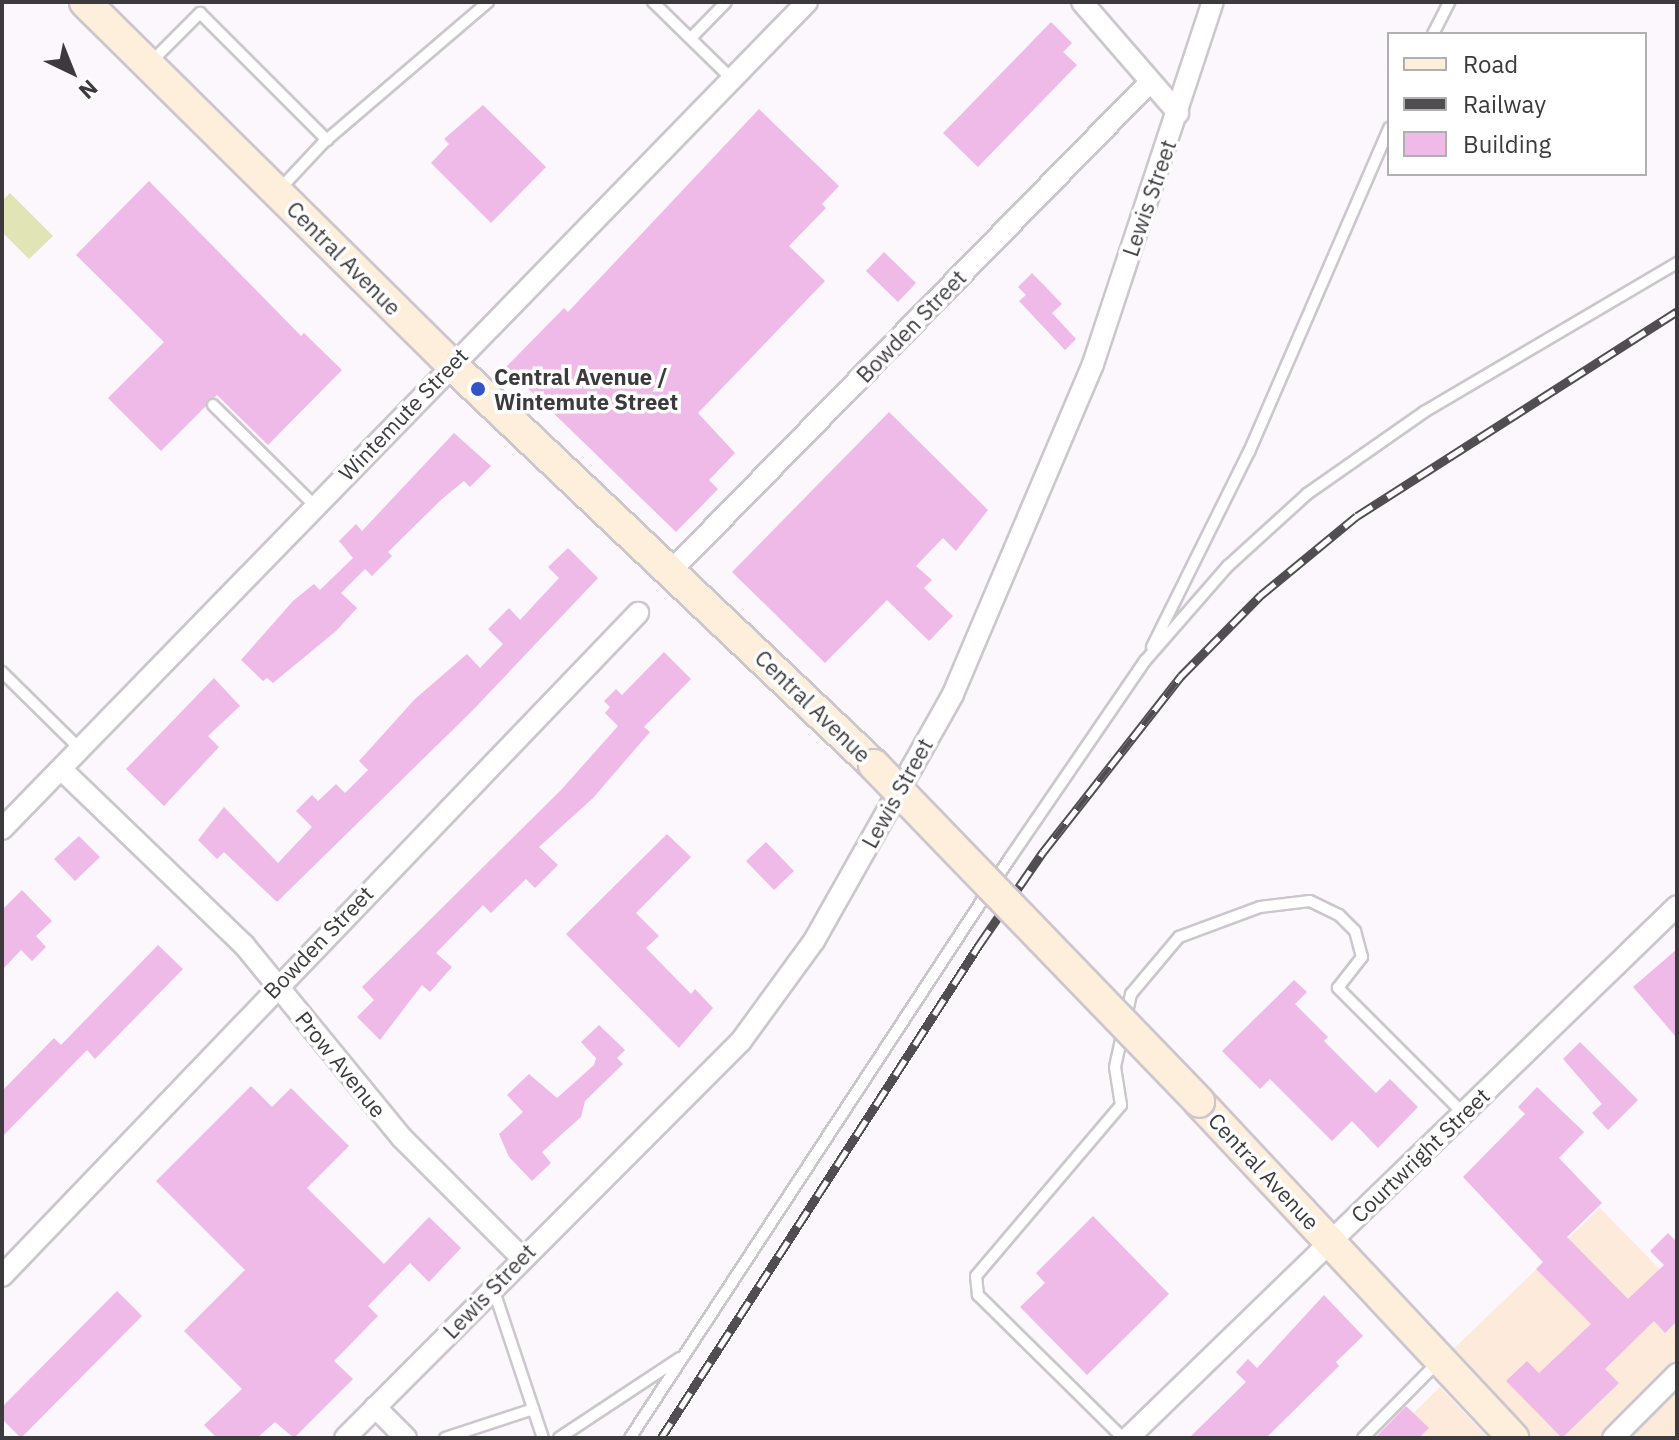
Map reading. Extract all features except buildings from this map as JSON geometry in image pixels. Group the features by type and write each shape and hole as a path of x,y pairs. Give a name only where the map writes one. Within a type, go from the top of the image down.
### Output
{"main road":[{"name":"Central Avenue","path":"85,2 452,365 672,570 874,765 1199,1102 1438,1362 1513,1438"}],"street":[{"name":"Wintemute Street","path":"2,829 807,2"},
{"path":"1082,2 1178,113"},
{"name":"Lewis Street","path":"345,1438 521,1257 741,1041 814,941 953,694 1093,364 1213,2"},
{"name":"Bowden Street","path":"672,570 1150,82"},
{"name":"Bowden Street","path":"2,1276 278,983 638,613"},
{"name":"Prow Avenue","path":"61,769 278,983 384,1117 521,1257"},
{"name":"Courtwright Street","path":"1126,1438 1677,906"},
{"path":"1613,1438 1677,1374"},
{"path":"375,1407 406,1438"}],"lane":[{"path":"277,192 327,140 488,2"},
{"path":"653,2 732,79"},
{"path":"691,38 726,2"},
{"path":"1434,32 1449,2"},
{"path":"148,64 200,13 327,140"},
{"path":"630,1438 1145,661 1249,452 1387,133"},
{"path":"1145,661 1228,566 1307,494 1424,412 1677,263"},
{"path":"213,405 315,506"},
{"path":"2,672 80,749"},
{"path":"1126,1438 978,1295 976,1276 1121,1105 1115,1067 1131,994 1179,937 1260,907 1310,901 1339,915 1355,931 1362,957 1338,988 1463,1113"},
{"path":"493,1286 543,1438"},
{"path":"559,1438 685,1354"},
{"path":"1363,1438 1438,1362"},
{"path":"445,1438 533,1409"}],"shaded area":[{"path":"1600,1208 1677,1287 1677,1438 1525,1438 1445,1357"},
{"path":"1440,1387 1488,1438 1388,1438"}],"green space":[{"path":"10,193 53,236 29,259 2,232 2,201"}],"railway":[{"path":"661,1438 979,945 1043,852 1181,676 1261,595 1357,516 1677,311"}],"place":[{"name":"Central Avenue / Wintemute Street","path":"478,389"}]}
